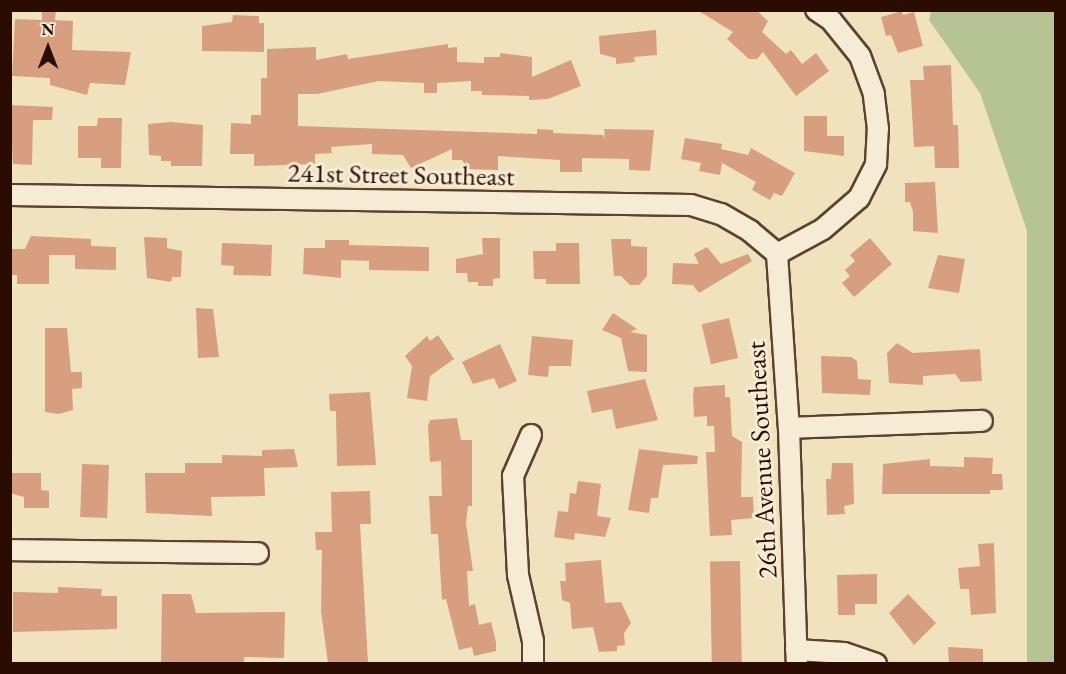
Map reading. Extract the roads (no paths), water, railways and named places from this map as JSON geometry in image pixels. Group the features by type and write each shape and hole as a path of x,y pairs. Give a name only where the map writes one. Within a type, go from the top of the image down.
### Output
{"street":[{"path":"777,254 823,229 859,198 876,164 878,129 874,94 860,56 831,20 816,10"},
{"name":"241st Street Southeast","path":"10,195 691,205 721,214 750,231 777,254"},
{"name":"26th Avenue Southeast","path":"777,254 789,428 796,657"},
{"path":"789,428 982,421"},
{"path":"531,435 513,476 518,574 533,641 534,663"},
{"path":"10,550 258,553"},
{"path":"796,657 844,654 876,663"}]}
